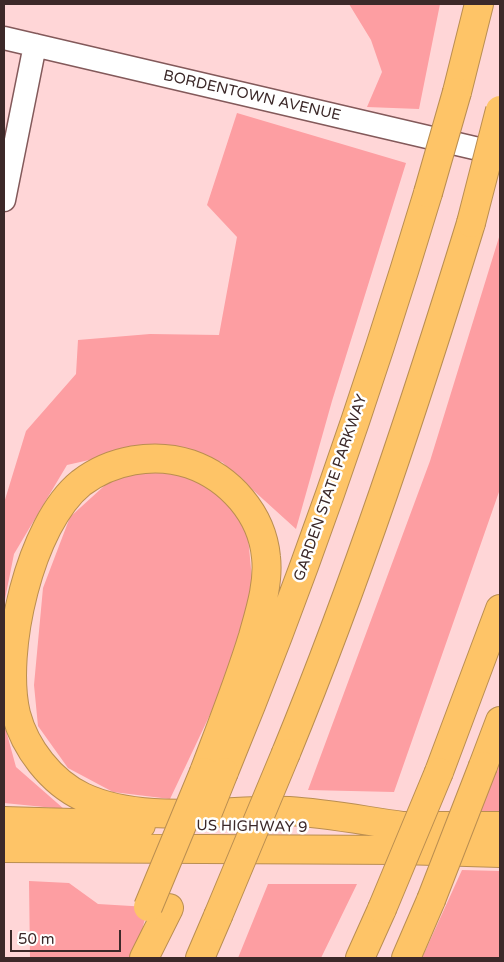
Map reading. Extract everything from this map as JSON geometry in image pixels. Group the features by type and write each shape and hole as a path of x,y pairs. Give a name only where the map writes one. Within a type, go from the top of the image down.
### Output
{"highway":[{"name":"GARDEN STATE PARKWAY","path":"214,772 265,671 315,536 373,367 428,193 479,4"},
{"path":"200,958 286,753 384,490 427,363 471,222 500,110"},
{"path":"135,958 159,907 214,772 263,599 267,571 264,543 253,516 237,494 215,476 202,469 176,460 148,458 120,463 107,468 82,483 63,503 40,544 22,596 14,647 12,682 20,726 25,738 40,761 71,790 97,802 126,810 158,813 290,811 403,826"},
{"path":"360,958 439,772 500,609"},
{"path":"406,958 431,900 500,721"},
{"name":"US HIGHWAY 9","path":"4,821 287,828 500,826"},
{"name":"US HIGHWAY 9","path":"4,848 391,850 500,853"},
{"path":"144,958 159,907"}],"street":[{"name":"BORDENTOWN AVENUE","path":"4,38 500,154"},
{"path":"4,200 35,45"}],"shaded area":[{"path":"349,4 440,4 419,109 367,107 382,72 371,40"},
{"path":"237,113 406,163 332,401 296,529 222,462 151,446 67,465 14,554 4,604 4,503 26,431 76,374 78,340 150,334 219,335 237,237 207,205"},
{"path":"500,234 500,489 394,792 308,790 430,461"},
{"path":"174,469 222,496 247,526 253,590 242,647 170,799 113,792 68,768 38,726 34,685 43,588 70,517 114,477"},
{"path":"500,721 500,826 474,826"},
{"path":"4,723 16,767 64,809 4,803"},
{"path":"462,870 500,871 500,958 422,958"},
{"path":"29,881 69,883 98,904 148,907 135,958 30,958"},
{"path":"268,884 357,884 321,958 238,958"}]}
